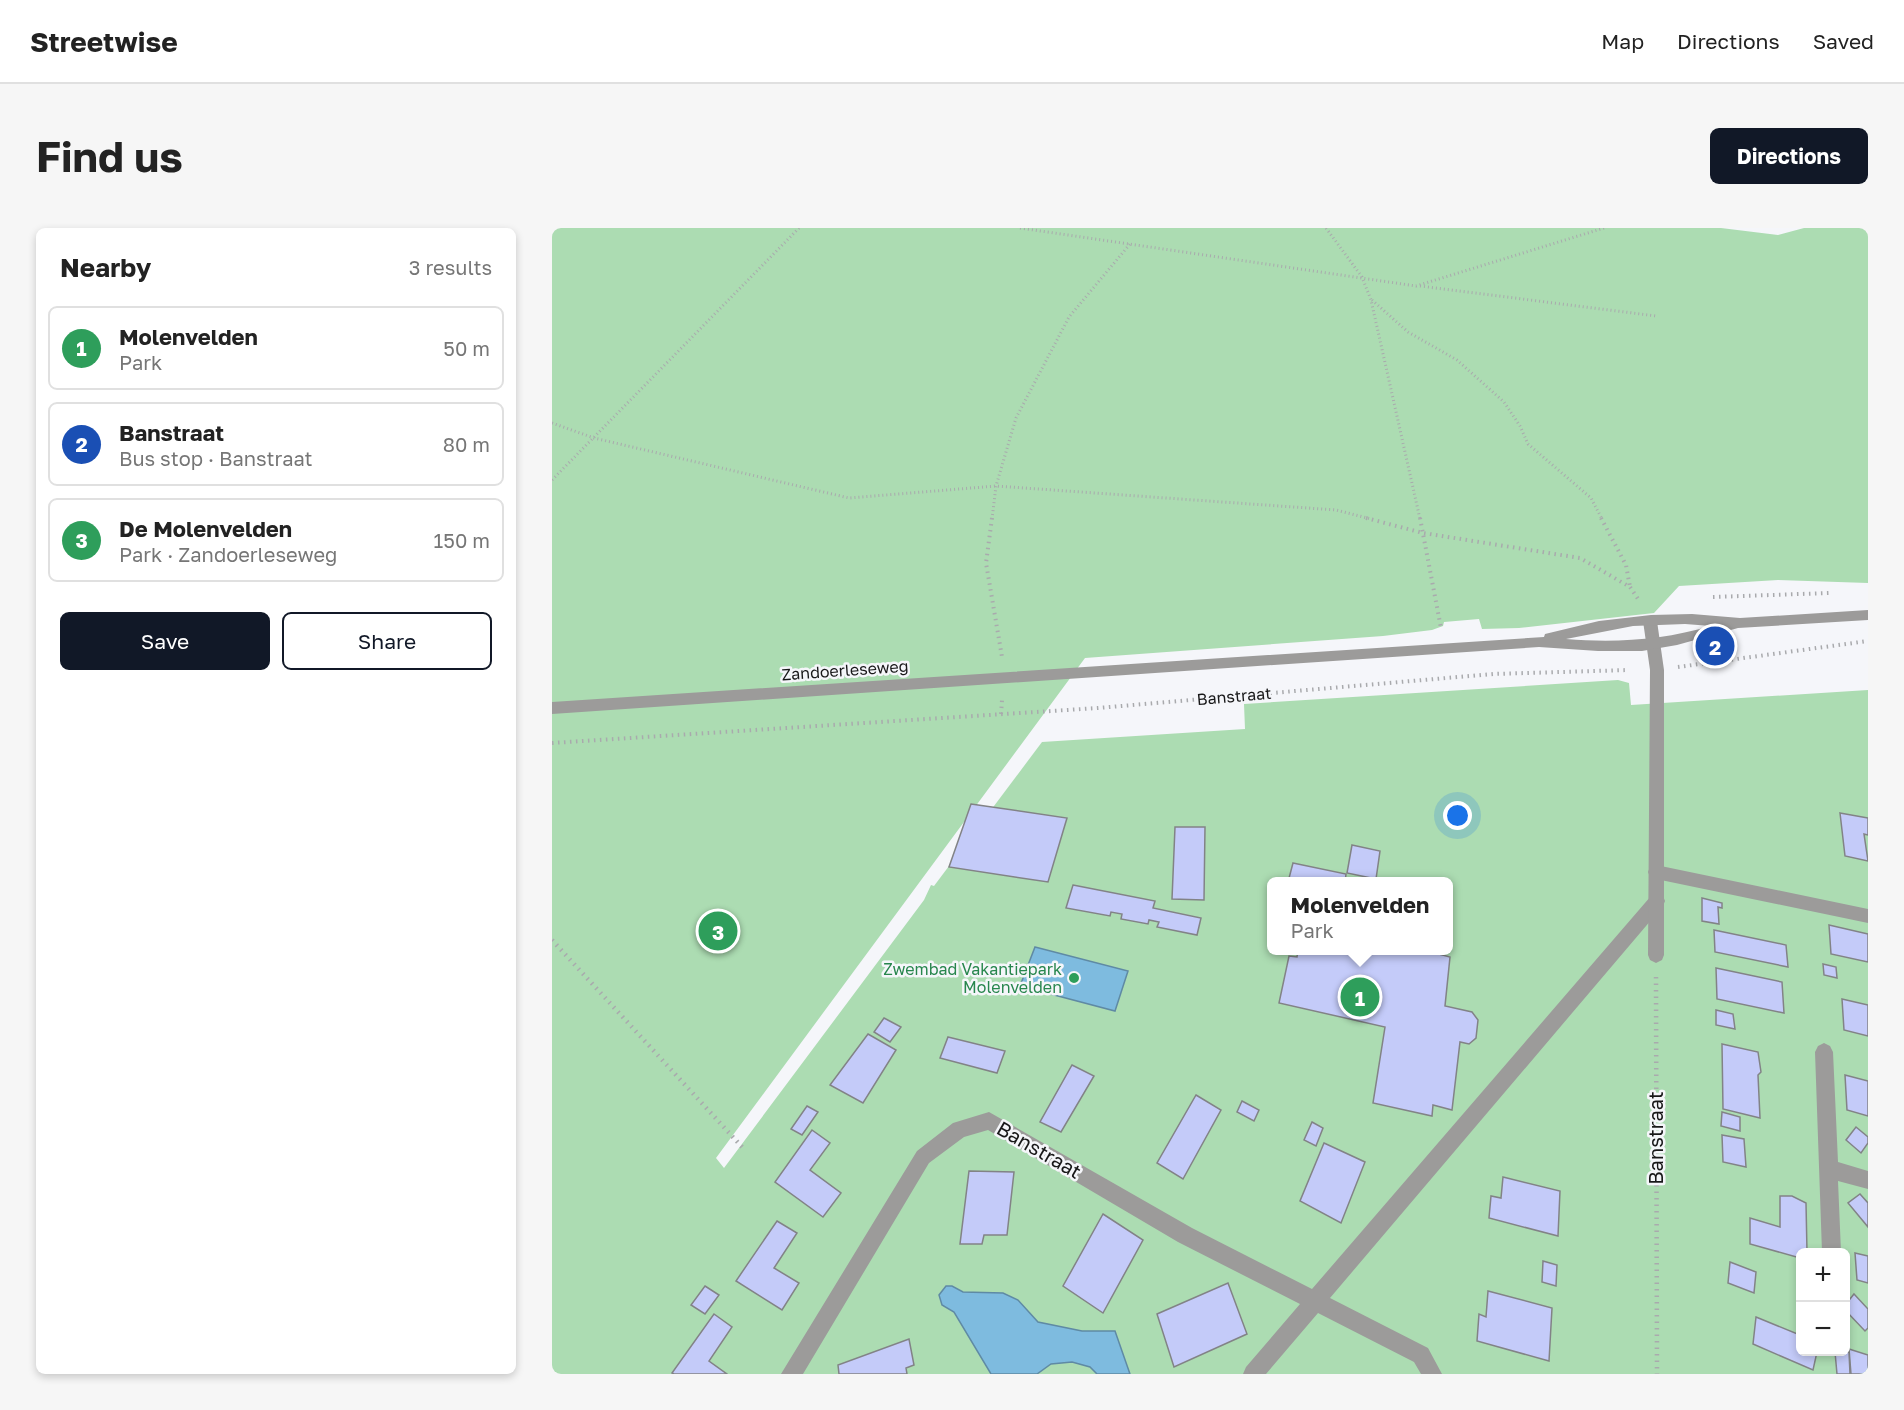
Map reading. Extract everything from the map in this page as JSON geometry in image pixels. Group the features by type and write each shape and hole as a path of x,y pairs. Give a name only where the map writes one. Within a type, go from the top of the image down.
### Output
{"street":[{"name":"Banstraat","path":"1539,642 1591,626 1650,621 1685,619 1738,623 1815,616 1868,615"},
{"path":"1650,621 1657,670 1656,956"},
{"name":"Banstraat","path":"1141,669 1539,642 1654,645 1690,638 1738,623"},
{"name":"Zandoerleseweg","path":"552,708 1141,669"},
{"path":"1656,872 1868,916"},
{"path":"1253,1374 1657,901"},
{"path":"1824,1052 1832,1248"},
{"name":"Banstraat","path":"791,1374 923,1157 959,1129 989,1121 1185,1235 1421,1355 1432,1374"},
{"path":"1829,1169 1868,1180"}],"path":[{"path":"552,480 799,228"},
{"path":"1020,228 1416,286 1656,316"},
{"path":"1326,228 1362,277 1371,300 1423,533 1444,648 1456,677"},
{"path":"1416,286 1604,228"},
{"path":"552,743 1001,714 1004,677 986,563 996,486 1016,418 1069,316 1102,280 1130,244"},
{"path":"1371,300 1408,332 1457,360 1504,402 1520,426 1528,444 1591,498 1626,566 1630,587 1641,604"},
{"path":"552,423 594,438 849,498 996,486 1336,510 1423,533 1581,558 1630,587"},
{"path":"1708,598 1754,594 1830,593"},
{"name":"Banstraat","path":"1001,714 1098,708 1456,677 1657,670 1868,641"},
{"path":"552,940 743,1148"},
{"name":"Banstraat","path":"1656,956 1657,1374"}],"green space":[{"path":"552,228 1721,228 1778,235 1804,228 1868,228 1868,583 1778,580 1679,586 1654,613 1519,628 1482,629 1479,619 1444,622 1443,626 1432,630 1383,636 1085,658 716,1158 724,1168 924,900 931,885 934,886 1042,742 1245,729 1244,704 1618,680 1629,683 1631,705 1868,690 1868,1374 552,1374"}],"water":[{"name":"Zwembad Vakantiepark Molenvelden","path":"1035,947 1128,971 1115,1011 1020,986"},
{"path":"946,1286 952,1286 963,1292 1003,1293 1018,1300 1038,1322 1082,1331 1115,1331 1130,1374 1097,1374 1090,1367 1072,1362 1051,1364 1037,1374 991,1374 954,1312 942,1305 939,1295"}],"building":[{"path":"971,804 1067,818 1048,882 949,867"},
{"path":"1840,813 1868,818 1868,835 1864,834 1868,861 1845,856"},
{"path":"1175,827 1205,827 1204,900 1172,899"},
{"path":"1352,845 1380,851 1376,877 1347,873"},
{"path":"1293,863 1346,874 1346,877 1289,877"},
{"path":"1073,885 1155,901 1153,908 1201,918 1197,935 1157,927 1159,922 1149,920 1148,924 1121,919 1122,914 1111,912 1110,916 1066,908"},
{"path":"1702,898 1722,903 1722,908 1718,907 1719,924 1702,921"},
{"path":"1829,925 1868,934 1868,962 1831,954"},
{"path":"1714,930 1786,945 1788,967 1715,952"},
{"path":"1297,955 1443,955 1450,957 1445,1006 1472,1012 1478,1020 1476,1038 1469,1044 1460,1042 1452,1110 1433,1105 1432,1116 1373,1103 1385,1027 1279,1003 1289,956 1297,957"},
{"path":"1823,964 1836,967 1837,978 1824,975"},
{"path":"1716,968 1782,982 1784,1013 1717,999"},
{"path":"1842,999 1868,1005 1868,1036 1844,1030"},
{"path":"1716,1010 1733,1014 1735,1029 1716,1025"},
{"path":"884,1018 901,1027 890,1042 874,1032"},
{"path":"868,1034 896,1050 863,1103 830,1085"},
{"path":"948,1037 1005,1051 997,1073 940,1058"},
{"path":"1722,1044 1758,1052 1761,1072 1758,1075 1760,1118 1723,1109"},
{"path":"1072,1065 1094,1076 1061,1132 1040,1122"},
{"path":"1845,1075 1868,1081 1868,1116 1847,1110"},
{"path":"1196,1095 1221,1110 1183,1179 1157,1163"},
{"path":"1242,1101 1259,1110 1254,1121 1237,1112"},
{"path":"807,1106 818,1112 802,1135 791,1129"},
{"path":"1722,1112 1740,1117 1740,1131 1721,1126"},
{"path":"1312,1122 1323,1128 1316,1146 1304,1140"},
{"path":"1856,1127 1868,1137 1868,1143 1861,1153 1846,1140"},
{"path":"812,1130 830,1143 810,1170 841,1193 823,1217 775,1182"},
{"path":"1722,1135 1744,1139 1746,1167 1723,1162"},
{"path":"1324,1143 1365,1162 1341,1223 1300,1201"},
{"path":"969,1171 1014,1172 1007,1235 984,1235 982,1244 960,1244"},
{"path":"1503,1177 1560,1191 1558,1236 1489,1218 1491,1196 1501,1198"},
{"path":"1860,1194 1868,1203 1868,1227 1848,1203"},
{"path":"1780,1196 1792,1196 1806,1203 1807,1248 1796,1248 1796,1257 1750,1244 1750,1218 1780,1227"},
{"path":"1103,1214 1143,1240 1103,1313 1063,1286"},
{"path":"777,1221 797,1233 774,1268 799,1283 782,1310 736,1281"},
{"path":"1855,1253 1868,1256 1868,1283 1857,1280"},
{"path":"1543,1261 1557,1265 1556,1286 1542,1282"},
{"path":"1730,1262 1756,1272 1754,1293 1728,1283"},
{"path":"1228,1283 1247,1334 1174,1367 1157,1314"},
{"path":"705,1286 719,1295 705,1314 691,1305"},
{"path":"1488,1291 1552,1308 1549,1361 1477,1341 1479,1314 1486,1317"},
{"path":"1854,1294 1868,1309 1868,1328 1865,1331 1850,1315 1850,1299"},
{"path":"714,1314 732,1327 709,1361 727,1374 672,1373"},
{"path":"1756,1317 1796,1333 1796,1356 1816,1356 1813,1370 1753,1344"},
{"path":"909,1339 914,1365 906,1368 907,1374 839,1374 838,1365"},
{"path":"1850,1349 1868,1355 1868,1374 1851,1374"},
{"path":"1835,1356 1849,1356 1850,1374 1837,1374"}],"place":[{"name":"Banstraat","path":"1715,646"},
{"name":"De Molenvelden","path":"718,931"},
{"name":"Zwembad Vakantiepark Molenvelden","path":"1074,978"},
{"name":"Molenvelden","path":"1360,997"}]}
